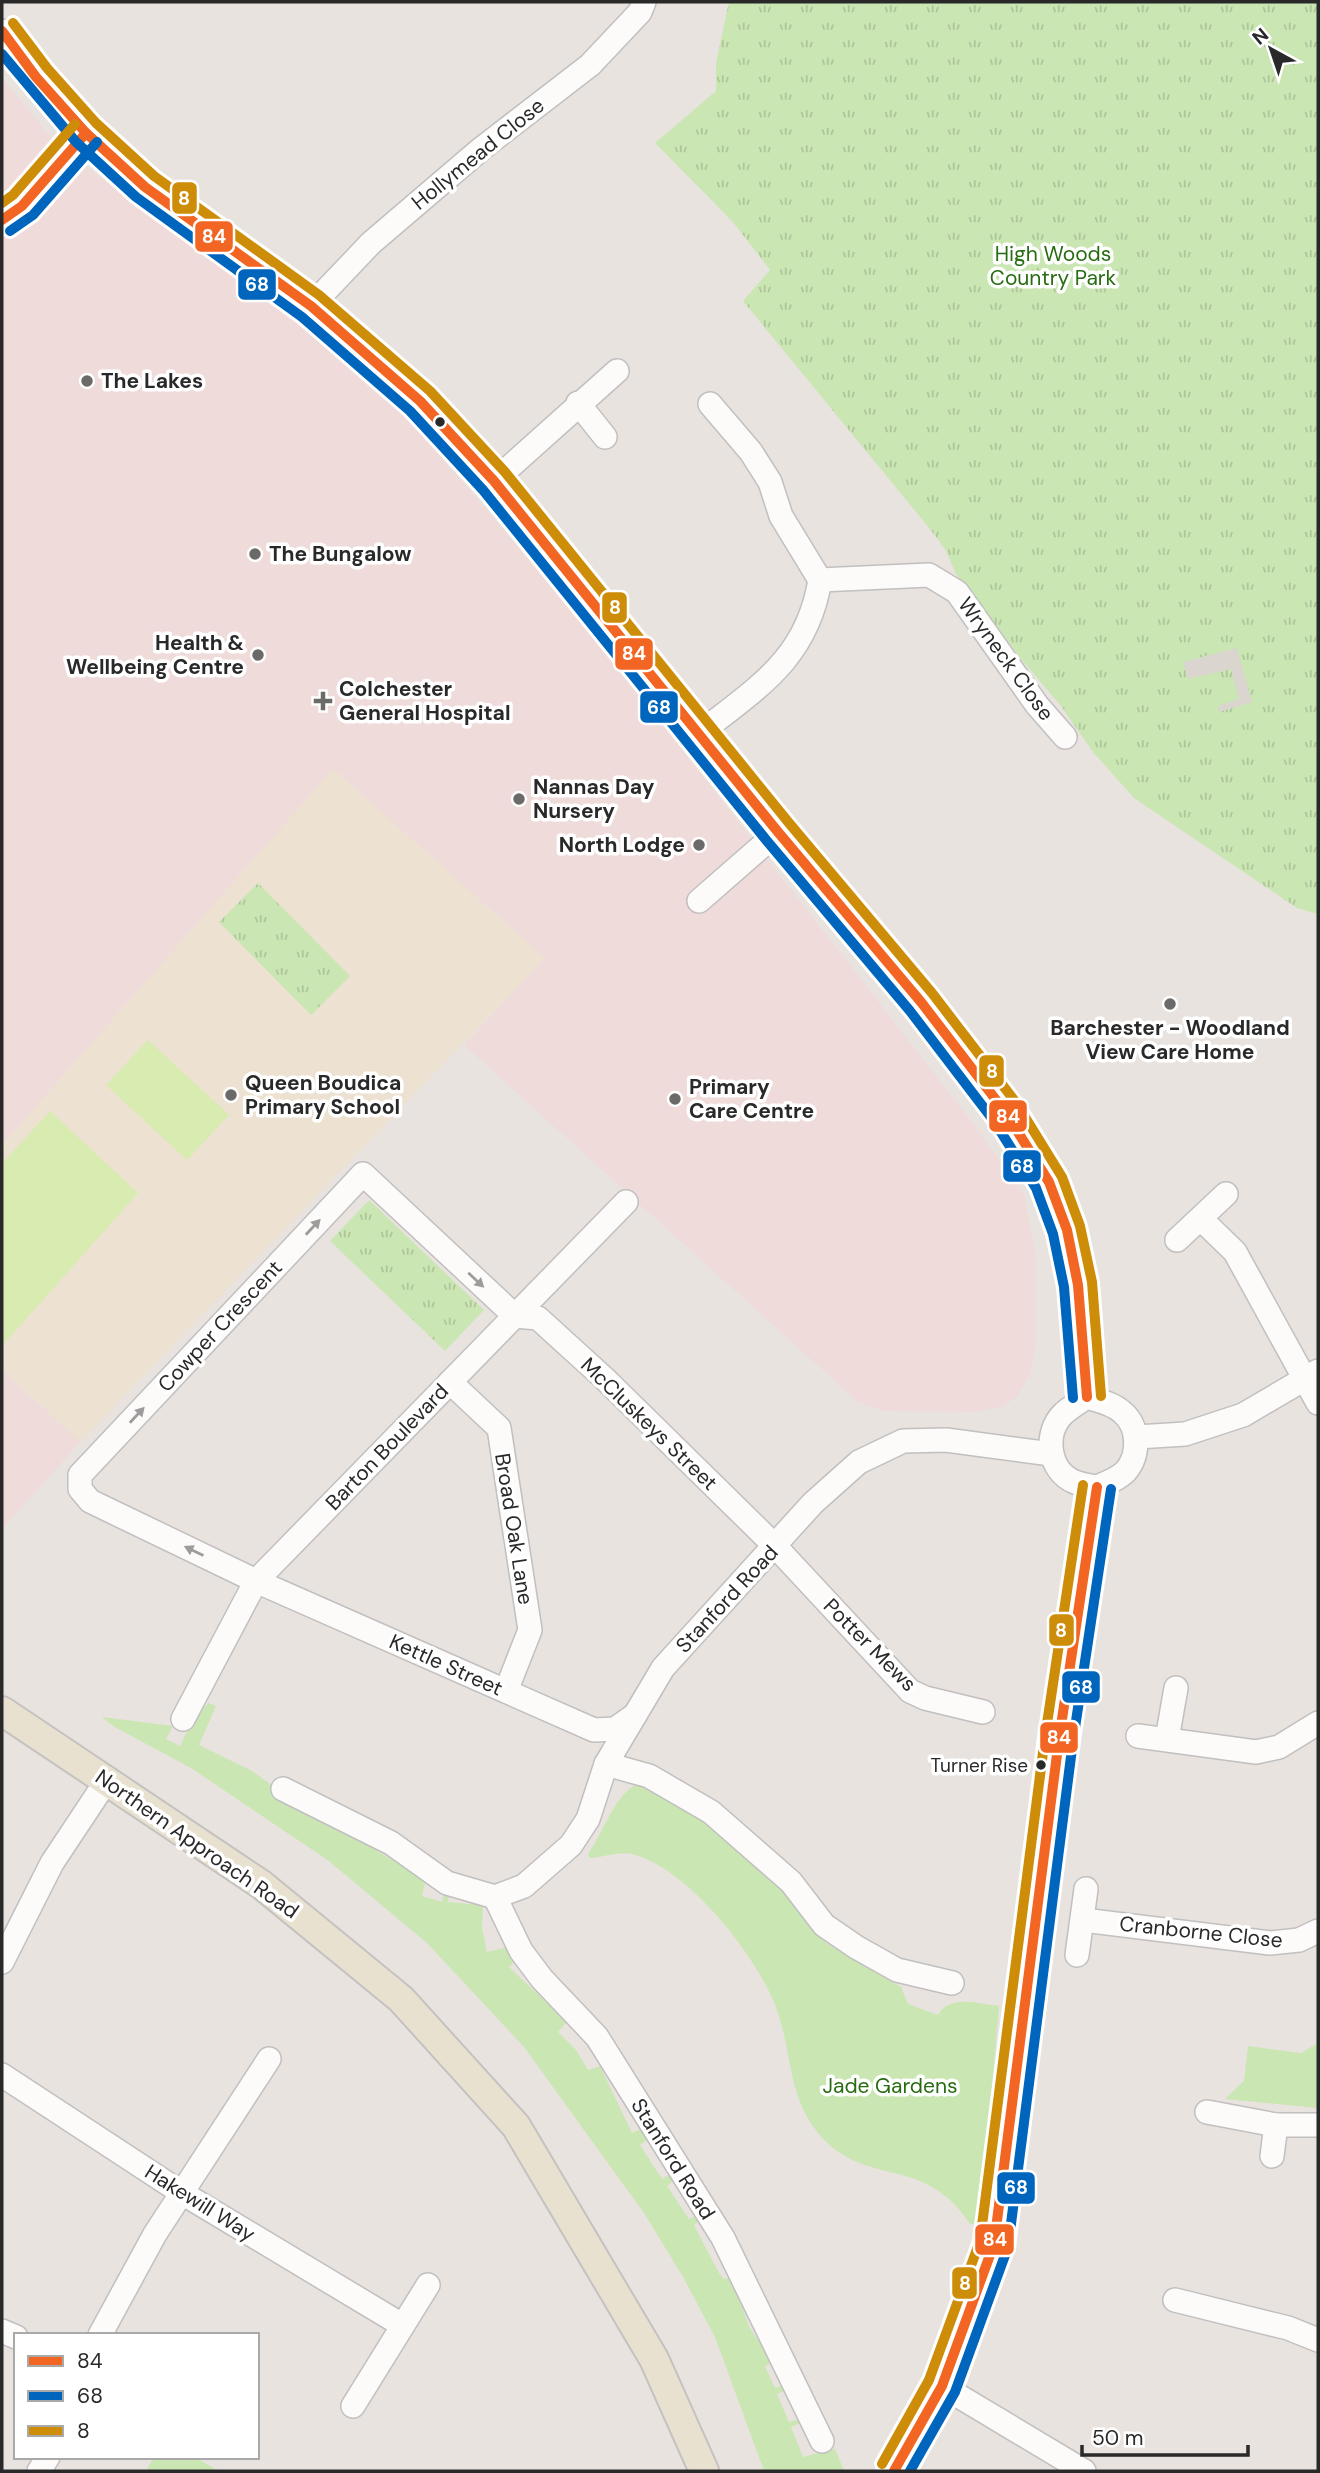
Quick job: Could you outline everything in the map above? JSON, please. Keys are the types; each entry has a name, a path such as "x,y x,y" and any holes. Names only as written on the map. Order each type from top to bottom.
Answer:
{"main road":[{"name":"Northern Approach Road","path":"2,1711 262,1885 401,1999 516,2126 654,2358 704,2471"},
{"name":"Northern Approach Road","path":"654,2358 685,2471"}],"street":[{"name":"Hollymead Close","path":"311,306 371,243 481,149 590,65 640,12 644,2"},
{"path":"2,31 37,77 86,132 173,209 311,306 403,385 494,481 778,832 921,1002 1006,1113 1044,1172 1067,1230 1078,1284 1087,1397"},
{"path":"2,219 22,206 86,132"},
{"path":"494,481 578,403 617,371"},
{"path":"578,403 605,437"},
{"path":"700,733 775,673 795,648 815,611 820,580 781,516 764,472 751,452 710,404"},
{"name":"Wryneck Close","path":"820,580 929,575 957,592 1037,705 1065,737"},
{"path":"699,901 778,832"},
{"name":"Cowper Crescent","path":"256,1581 90,1501 80,1489 80,1475 363,1174 515,1317"},
{"path":"1177,1240 1226,1194"},
{"name":"Barton Boulevard","path":"183,1719 256,1581 626,1202"},
{"path":"1201,1219 1236,1252 1312,1374 1318,1403"},
{"name":"McCluskeys Street","path":"515,1317 538,1318 776,1547"},
{"path":"1137,1437 1185,1434 1243,1416 1312,1374"},
{"name":"Broad Oak Lane","path":"450,1382 499,1428 530,1630 506,1691"},
{"path":"1087,1397 1123,1412 1137,1437 1133,1459 1125,1472 1097,1488 1075,1482 1062,1473 1051,1454 1050,1440 1054,1426 1063,1414 1087,1397"},
{"name":"Stanford Road","path":"822,2441 723,2238 597,2037 542,1979 521,1951 495,1897 524,1886 571,1845 588,1819 606,1764 663,1668 776,1547 813,1503 859,1462 903,1441 946,1440 1051,1454"},
{"path":"894,2471 942,2386 995,2244 1059,1739 1097,1488"},
{"name":"Potter Mews","path":"776,1547 910,1690 925,1698 983,1712"},
{"name":"Kettle Street","path":"256,1581 594,1730 615,1730 635,1715"},
{"path":"1167,1739 1176,1688"},
{"path":"1138,1736 1256,1752 1279,1747 1318,1723"},
{"path":"606,1764 649,1776 711,1812 791,1882 824,1925 856,1947 897,1970 952,1983"},
{"path":"2,1962 52,1863 107,1780"},
{"path":"283,1789 391,1843 447,1883 495,1897"},
{"path":"1077,1955 1086,1889"},
{"name":"Cranborne Close","path":"1083,1920 1270,1943 1299,1940 1318,1931"},
{"path":"101,2333 155,2234 269,2059"},
{"name":"Hakewill Way","path":"2,2075 183,2193 402,2325"},
{"path":"1207,2112 1276,2125 1318,2126"},
{"path":"1272,2157 1276,2125"},
{"path":"353,2406 429,2285"},
{"path":"1175,2300 1226,2319 1288,2328 1318,2340"},
{"path":"942,2386 1084,2471"}],"shaded area":[{"name":"Colchester General Hospital","path":"2,78 56,143 164,227 329,342 391,398 591,633 972,1122 1024,1195 1036,1257 1036,1341 1031,1372 1016,1398 1000,1407 976,1412 884,1411 858,1402 464,1045 545,958 333,769 2,1145"},
{"path":"1237,648 1252,702 1219,712 1218,706 1239,699 1231,669 1188,679 1183,662"},
{"name":"Queen Boudica Primary School","path":"333,768 545,958 80,1442 2,1369 2,1145"},
{"path":"2,1370 80,1442 2,1529"}],"green space":[{"name":"High Woods Country Park","path":"729,2 1318,2 1318,914 1297,908 1134,798 1093,752 1061,706 956,574 945,549 930,529 743,301 770,270 733,222 655,143 716,91 716,63"},
{"path":"258,883 350,976 311,1015 219,922"},
{"path":"148,1040 229,1115 187,1160 106,1085"},
{"path":"50,1111 138,1193 2,1346 2,1164"},
{"path":"369,1200 484,1310 445,1351 330,1241"},
{"path":"209,1703 216,1706 199,1745 252,1771 303,1807 426,1880 422,1896 442,1902 445,1888 450,1888 448,1902 483,1905 482,1928 487,1952 508,1947 517,1960 509,1967 567,2022 558,2032 576,2050 588,2070 600,2066 632,2133 641,2129 648,2139 640,2145 662,2179 672,2173 676,2179 667,2186 689,2219 699,2214 702,2219 694,2225 719,2273 724,2279 732,2278 751,2329 760,2342 780,2360 765,2366 775,2388 790,2382 792,2387 777,2394 789,2422 804,2417 806,2421 791,2427 803,2457 835,2449 844,2471 764,2471 715,2337 644,2213 524,2047 427,1943 329,1861 191,1768 113,1726 102,1717 173,1726 166,1739 180,1746 197,1712"},
{"name":"Jade Gardens","path":"635,1785 644,1786 709,1822 770,1877 826,1943 901,1987 908,2004 938,2015 950,2004 957,2002 999,2006 989,2122 975,2224 970,2224 952,2202 930,2186 850,2158 834,2149 819,2134 801,2105 782,2026 768,1989 738,1941 697,1895 653,1862 632,1854 590,1858 588,1854 615,1807"},
{"path":"1318,2043 1318,2108 1225,2099 1244,2081 1248,2046 1301,2053"},
{"path":"153,2459 198,2459 219,2471 146,2471"}],"transit line":[{"name":"8","path":"13,23 47,68 96,123 154,176 319,295 430,391 505,472 789,823 932,993 1017,1104 1062,1177 1080,1226 1092,1282 1101,1396"},
{"name":"84","path":"2,31 36,77 86,133 145,187 311,306 420,401 494,481 778,832 921,1002 1006,1113 1049,1182 1067,1230 1078,1285 1087,1397"},
{"name":"68","path":"2,54 76,142 136,197 302,317 410,411 483,490 767,841 910,1011 994,1121 1036,1188 1053,1234 1064,1287 1073,1398"},
{"name":"8","path":"2,203 13,195 75,124"},
{"name":"84","path":"2,220 22,206 86,133"},
{"name":"68","path":"10,231 33,215 97,142"},
{"name":"8","path":"882,2464 929,2380 980,2241 1045,1737 1083,1485"},
{"name":"84","path":"894,2471 942,2386 994,2244 1059,1739 1097,1487"},
{"name":"68","path":"910,2471 955,2392 1008,2247 1073,1741 1111,1489"}],"place":[{"name":"The Lakes","path":"87,381"},
{"name":"The Bungalow","path":"255,554"},
{"name":"Health & Wellbeing Centre","path":"258,655"},
{"name":"Colchester General Hospital","path":"323,701"},
{"name":"Nannas Day Nursery","path":"519,799"},
{"name":"North Lodge","path":"699,845"},
{"name":"Barchester - Woodland View Care Home","path":"1170,1004"},
{"name":"Queen Boudica Primary School","path":"231,1095"},
{"name":"Primary Care Centre","path":"675,1099"},
{"name":"Turner Rise","path":"1041,1765"}]}
